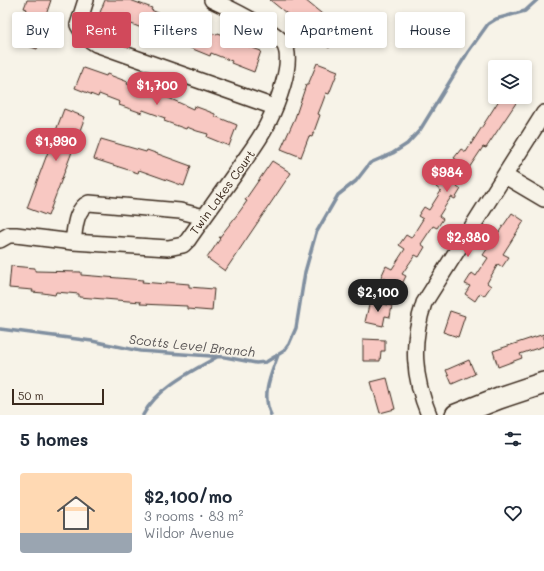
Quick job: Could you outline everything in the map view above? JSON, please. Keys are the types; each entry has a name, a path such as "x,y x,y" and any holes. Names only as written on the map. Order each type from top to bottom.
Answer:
{"main road":[{"path":"456,415 544,383"}],"street":[{"path":"86,0 78,25 85,36 96,44 274,107"},
{"name":"Twin Lakes Court","path":"0,240 9,235 16,235 73,242 168,248 183,245 188,240 255,145 267,125 287,71 287,54 285,45 280,39 242,14 212,0"},
{"path":"429,415 418,386 415,367 416,336 424,303 433,286 544,113"},
{"path":"505,176 544,199"},
{"path":"73,242 79,212 82,206 89,203 180,211 204,217"}],"building":[{"path":"27,0 51,0 47,12 26,12 27,9 24,8"},
{"path":"105,0 130,0 152,8 151,10 156,12 139,12 139,27 131,24 131,12 100,12"},
{"path":"270,0 305,0 320,12 285,12"},
{"path":"212,33 217,35 218,33 220,34 220,48 253,48 261,51 254,72 211,53 210,56 190,48 212,48"},
{"path":"317,63 338,71 329,94 326,93 318,114 320,115 312,137 309,136 301,157 281,149 295,118 306,85 308,85"},
{"path":"83,68 106,76 107,74 128,82 127,84 150,92 151,90 193,109 194,106 215,114 215,116 237,125 229,146 207,137 208,134 187,127 186,129 164,121 165,118 143,110 142,113 119,105 120,102 99,94 98,97 75,88"},
{"path":"497,104 515,104 486,148 483,147 457,186 461,189 455,199 451,197 439,216 443,219 437,228 433,226 421,244 425,247 419,257 415,255 402,274 406,276 401,286 397,284 393,293 382,287 386,279 381,277 386,266 392,269 405,249 399,245 406,235 411,238 423,219 418,216 424,207 429,210 441,191 436,187 442,177 448,180 460,162 454,158 461,149 466,152"},
{"path":"64,109 85,117 48,216 27,208"},
{"path":"101,139 146,152 147,150 191,166 184,186 139,170 138,173 94,159"},
{"path":"272,161 291,173 225,271 207,258 220,239 219,238 247,201 245,200"},
{"path":"512,213 524,221 503,254 509,257 502,267 498,264 487,283 491,286 484,296 480,293 475,301 465,294 470,286 465,284 472,273 476,276 488,258 483,255"},
{"path":"11,266 35,268 35,271 81,272 81,275 143,280 142,282 166,284 166,282 189,284 189,287 214,289 212,311 187,309 187,306 140,304 141,302 79,297 79,294 56,292 55,295 32,292 33,290 9,288"},
{"path":"370,301 392,306 390,317 385,316 383,326 365,322"},
{"path":"450,311 465,316 458,337 443,332"},
{"path":"544,334 544,346 520,354 522,358 498,367 493,351"},
{"path":"363,339 385,340 385,351 381,351 380,361 363,361"},
{"path":"469,360 475,374 452,384 446,370"},
{"path":"387,378 395,409 380,413 371,382"}],"waterway":[{"name":"Scotts Level Branch","path":"0,329 92,341 140,351 225,357 256,363 266,362 284,351 296,328 305,272 316,233 338,195 356,181 370,163 393,153 407,144 420,130 468,52 488,24 496,19 525,11 537,0"},
{"path":"271,415 268,407 267,392 270,377 278,355"},
{"path":"143,415 149,405 166,388 186,374 217,357"}]}
